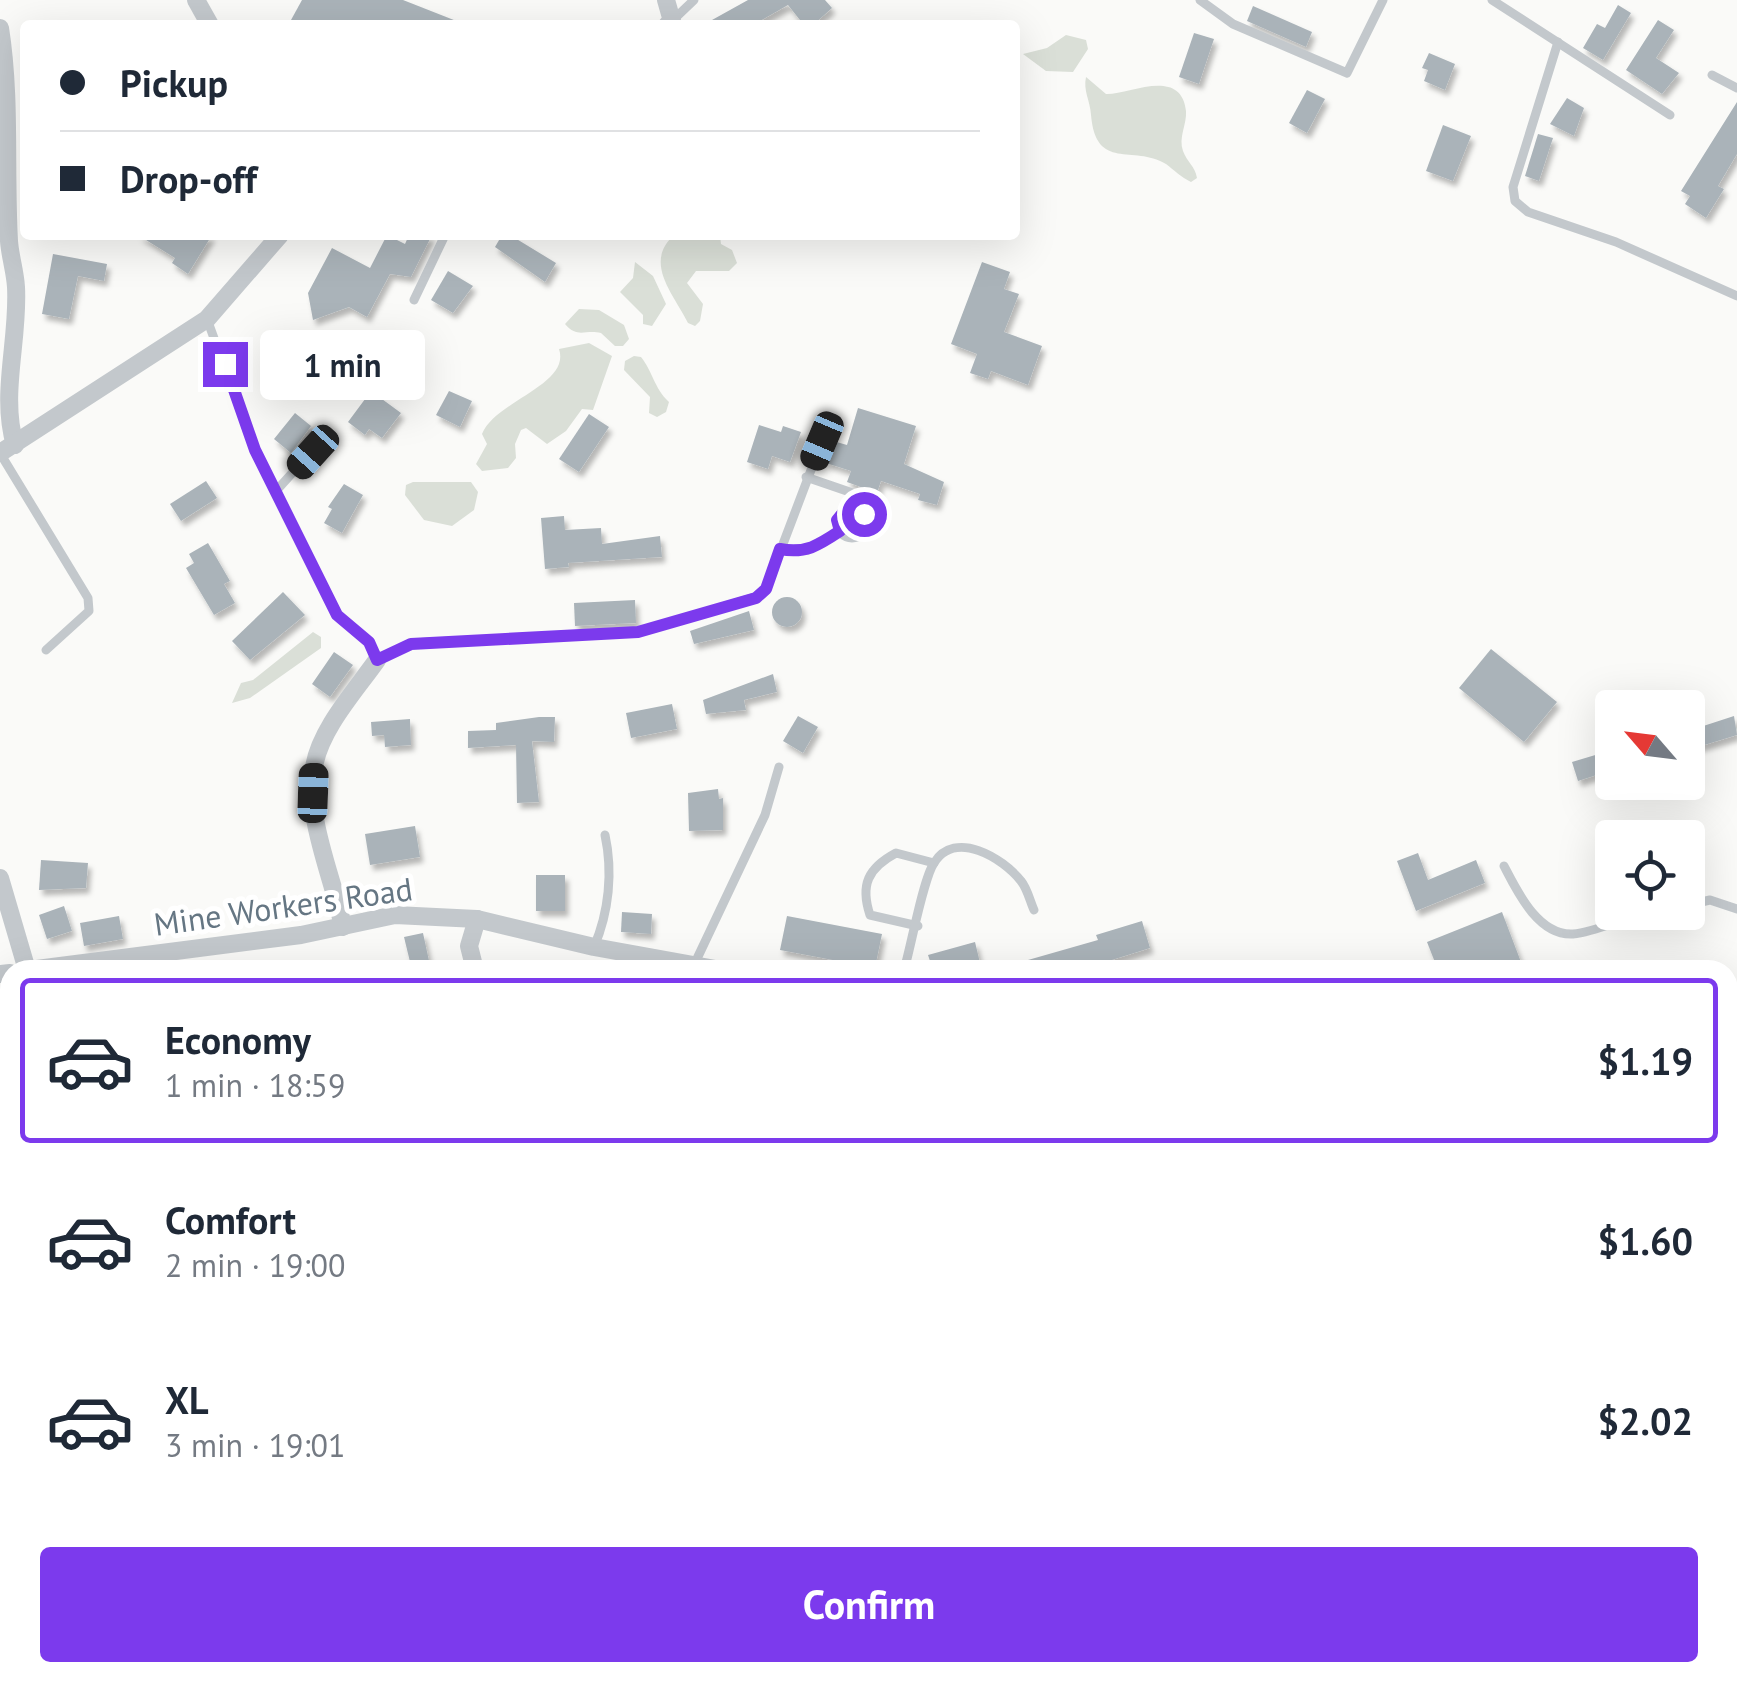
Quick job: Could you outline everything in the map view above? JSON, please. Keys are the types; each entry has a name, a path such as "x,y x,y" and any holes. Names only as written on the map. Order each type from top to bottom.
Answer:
{"street":[{"path":"0,28 5,63 5,244 16,287 5,450"},
{"path":"5,450 207,319 276,240"},
{"path":"343,927 324,855 313,793 314,764 341,712 377,660"},
{"path":"0,878 25,960"},
{"name":"Mine Workers Road","path":"101,960 343,927 396,916 477,919 664,960"},
{"path":"472,960 469,946 477,919"}],"lane":[{"path":"672,20 694,0"},
{"path":"1200,0 1233,24 1347,73 1383,0"},
{"path":"1492,0 1670,115"},
{"path":"1558,42 1512,187 1514,201 1528,212 1649,256 1737,296"},
{"path":"1712,75 1737,88"},
{"path":"414,300 443,240"},
{"path":"207,319 255,450 337,615 369,642 377,660 411,644 638,632 756,598 766,589 822,441"},
{"path":"276,490 322,440"},
{"path":"5,450 88,598 90,612 46,650"},
{"path":"806,477 876,500"},
{"path":"860,510 864,496"},
{"path":"860,510 867,520 864,532 854,538 840,531 837,520 842,511 860,510"},
{"path":"780,549 808,550 840,531"},
{"path":"710,960 765,815 779,766"},
{"path":"594,947 608,894 610,860 605,835"},
{"path":"907,960 934,862 952,849 966,846 985,853 1022,881 1034,910"},
{"path":"918,926 870,915 864,896 866,878 878,863 896,853 934,862"},
{"path":"1504,866 1525,904 1550,928 1573,934 1595,928"},
{"path":"1705,901 1737,909"}],"shaded area":[{"path":"1066,35 1086,40 1088,49 1073,72 1046,71 1023,54 1047,48"},
{"path":"1086,77 1106,94 1164,86 1182,97 1186,111 1182,146 1197,178 1191,182 1154,158 1118,153 1100,144 1094,133"},
{"path":"670,240 721,240 732,250 737,263 729,271 696,271 687,283 703,304 695,326 688,323 664,279 661,256"},
{"path":"635,262 653,276 666,304 652,326 643,324 643,315 620,292 633,278"},
{"path":"579,309 599,310 624,325 629,339 623,346 615,346 601,333 574,331 565,324"},
{"path":"589,343 612,356 593,410 582,409 566,431 547,444 526,428 521,430 515,444 516,458 508,468 482,471 476,464 487,444 482,434 490,422 554,373 560,362 559,349"},
{"path":"641,357 669,402 666,412 657,417 649,413 650,397 624,370 625,361"},
{"path":"471,482 478,492 474,510 452,526 424,520 405,495 406,485"},
{"path":"313,632 321,637 321,648 250,698 232,703 241,683 253,680"}],"building":[{"path":"302,0 403,0 454,20 291,20"},
{"path":"748,0 825,0 832,8 819,20 800,20 788,5 762,20 712,20"},
{"path":"1618,5 1631,13 1603,60 1583,48 1597,24 1605,28"},
{"path":"1253,6 1312,32 1306,47 1247,21"},
{"path":"1658,20 1674,30 1656,58 1679,73 1662,94 1626,70"},
{"path":"1194,33 1214,39 1199,84 1179,77"},
{"path":"1429,53 1455,64 1445,90 1424,81 1428,70 1422,68"},
{"path":"1307,90 1325,99 1307,133 1289,123"},
{"path":"1567,98 1584,108 1574,136 1550,124"},
{"path":"1737,102 1737,154 1718,186 1724,189 1706,218 1685,204 1690,196 1681,191"},
{"path":"1443,125 1471,136 1453,181 1426,171"},
{"path":"1538,134 1553,138 1539,181 1525,176"},
{"path":"146,240 209,240 188,274 172,263 175,258"},
{"path":"384,240 405,244 407,240 430,240 411,277 390,274 367,317 349,307 313,320 308,293 332,248 370,268"},
{"path":"499,240 518,240 556,263 545,282 495,247"},
{"path":"53,254 107,264 104,281 78,276 69,319 42,314"},
{"path":"982,262 1010,272 1004,289 1019,294 1004,332 1042,346 1028,385 991,371 988,379 970,373 977,354 951,344"},
{"path":"448,271 473,286 453,313 431,300"},
{"path":"371,391 401,413 382,438 369,429 365,435 348,422"},
{"path":"449,391 472,401 460,427 436,415"},
{"path":"858,408 916,426 904,464 944,482 937,505 918,500 920,494 881,481 877,493 847,482 851,471 826,463 833,441 847,445"},
{"path":"295,413 311,426 291,453 274,439"},
{"path":"589,414 609,427 579,472 559,459"},
{"path":"759,425 781,432 783,426 801,432 790,462 772,456 768,469 747,462"},
{"path":"206,481 217,498 181,521 170,504"},
{"path":"344,484 363,495 342,533 324,523 332,509 328,507"},
{"path":"564,516 565,530 601,528 602,544 660,536 662,557 568,563 569,567 545,569 541,518"},
{"path":"208,543 230,581 224,584 235,603 214,615 186,568 194,563 189,554"},
{"path":"283,592 305,615 250,660 232,641"},
{"path":"787,597 798,601 802,612 798,623 787,627 776,623 772,612 776,601"},
{"path":"635,600 636,623 575,626 574,603"},
{"path":"749,611 754,630 694,644 690,631"},
{"path":"1491,649 1557,702 1524,742 1459,688"},
{"path":"334,652 353,665 330,697 312,684"},
{"path":"773,674 777,692 744,700 746,710 706,714 703,700"},
{"path":"672,704 677,729 631,738 626,713"},
{"path":"798,716 818,727 803,753 783,741"},
{"path":"1734,716 1737,735 1705,745 1705,725"},
{"path":"555,717 554,742 532,741 539,802 517,803 516,745 468,748 468,731 496,730 496,723"},
{"path":"410,719 411,745 385,747 384,735 372,736 371,722"},
{"path":"1595,755 1595,776 1578,781 1572,762"},
{"path":"718,789 719,799 723,798 723,830 689,831 688,793"},
{"path":"415,826 420,857 370,865 365,834"},
{"path":"1418,853 1428,880 1476,860 1485,883 1416,911 1397,861"},
{"path":"41,860 88,863 86,888 39,890"},
{"path":"536,875 565,875 565,911 536,911"},
{"path":"64,906 72,931 47,939 39,915"},
{"path":"622,912 652,914 651,934 621,932"},
{"path":"1502,912 1520,960 1434,960 1427,942"},
{"path":"119,916 123,939 84,946 80,923"},
{"path":"787,916 882,934 877,960 833,960 780,950"},
{"path":"1142,921 1150,948 1112,960 1028,960 1098,940 1096,935"},
{"path":"423,933 429,960 410,960 404,937"},
{"path":"975,942 979,960 930,960 928,955"}],"route":[{"path":"225,364 255,450 337,615 347,628 369,642 377,660 411,644 527,641 638,632 756,598 766,589 780,549 798,552 821,544 840,531 837,520 847,508 864,514"}]}
